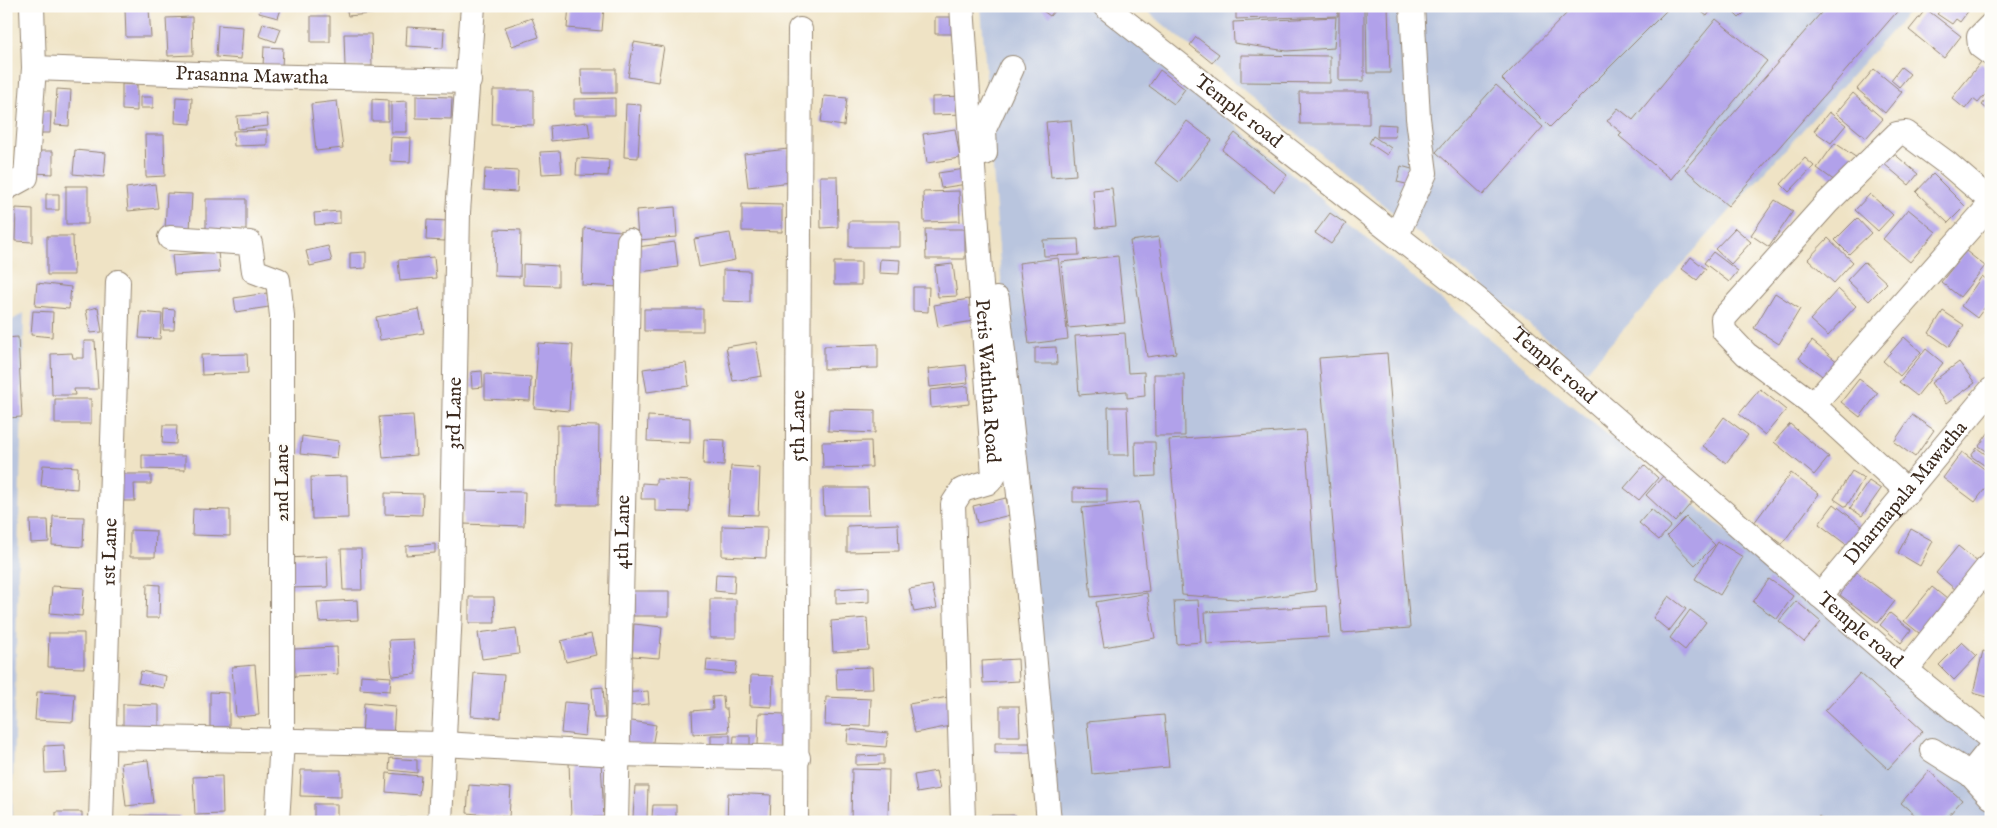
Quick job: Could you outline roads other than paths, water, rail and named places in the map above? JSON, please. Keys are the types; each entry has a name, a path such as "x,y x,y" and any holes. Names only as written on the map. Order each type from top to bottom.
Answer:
{"street":[{"path":"6,188 26,177 34,68 32,6"},
{"name":"3rd Lane","path":"440,822 451,589 458,212 473,6"},
{"name":"Peris Waththa Road","path":"962,6 994,476 989,482 962,490 953,504 963,822"},
{"path":"1397,235 1425,173 1418,118 1412,6"},
{"name":"Temple road","path":"1117,11 1478,300 1906,670 1991,738"},
{"path":"1991,25 1979,37 1980,46 1991,54"},
{"name":"5th Lane","path":"796,822 798,758 800,30"},
{"name":"Prasanna Mawatha","path":"34,68 254,76 469,80"},
{"path":"1012,68 984,129 992,251 1024,539 1049,822"},
{"path":"1813,405 1991,202 1948,164 1906,133 1897,134 1827,203 1723,319 1724,330 1746,354 1813,405 1908,492"},
{"name":"2nd Lane","path":"170,238 250,243 254,271 278,280 282,316 282,741 277,822"},
{"name":"4th Lane","path":"616,822 629,241"},
{"name":"1st Lane","path":"100,822 118,282"},
{"name":"Dharmapala Mawatha","path":"1820,596 1991,390"},
{"path":"1906,670 1991,564"},
{"path":"104,737 443,744 618,754 798,758"},
{"path":"1970,774 1991,748"},
{"path":"1932,750 1970,774 1991,797"}]}
